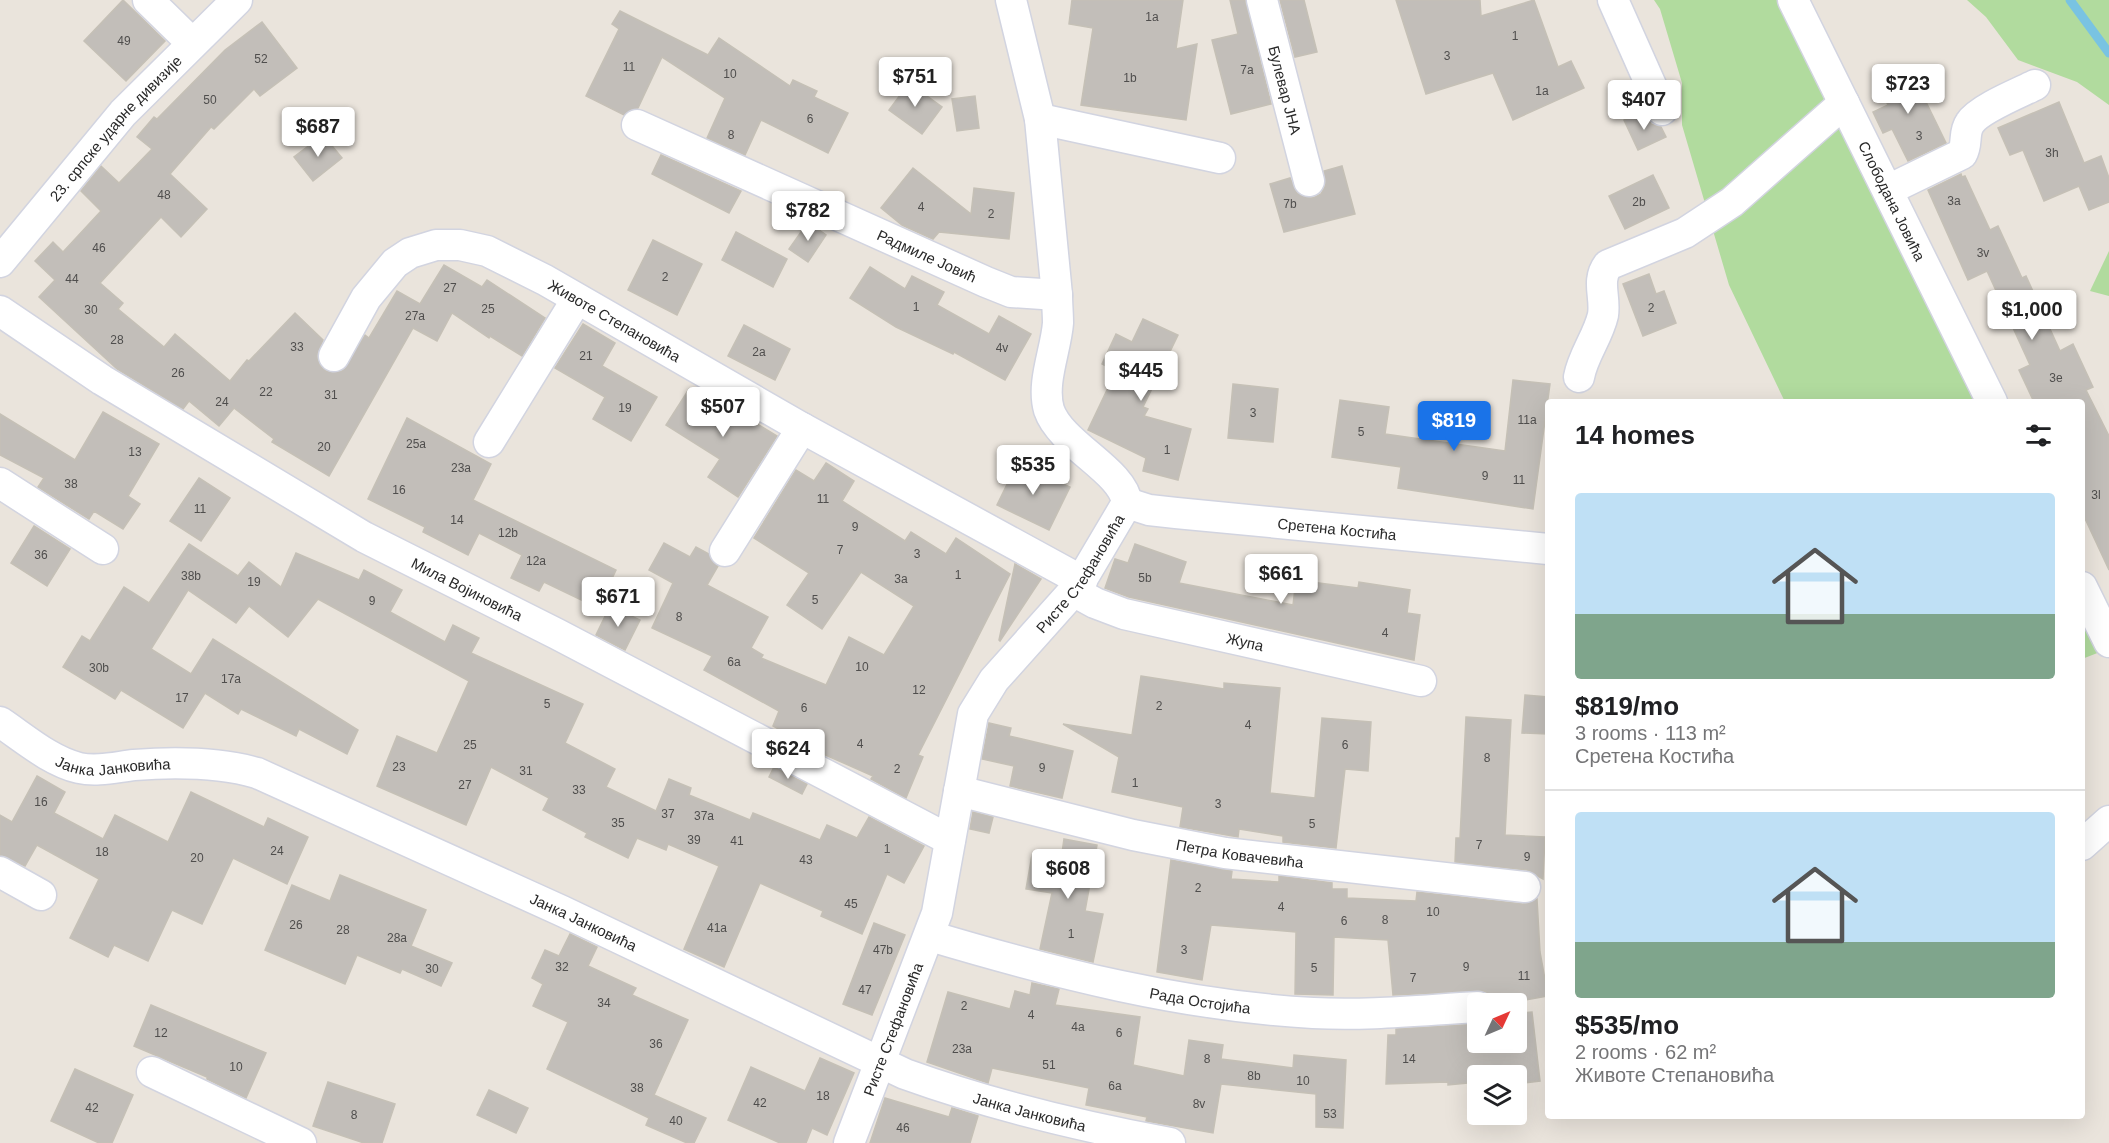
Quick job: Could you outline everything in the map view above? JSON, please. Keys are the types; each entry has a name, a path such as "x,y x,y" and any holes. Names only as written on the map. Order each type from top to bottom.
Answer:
{"street":[{"path":"148,0 192,43"},
{"name":"23. српске ударне дивизије","path":"0,262 123,113 237,0"},
{"name":"Ристе Стефановића","path":"849,1143 878,1063 930,936 942,893 969,729 979,702 994,680 1078,586 1127,503 1124,490 1067,436 1055,423 1048,408 1048,389 1058,324 1057,295 1040,118 1011,0"},
{"name":"Булевар ЈНА","path":"1262,0 1309,181"},
{"path":"1613,0 1662,110"},
{"name":"Слободана Јовића","path":"1793,0 1991,399"},
{"path":"1888,190 1962,154 1966,148 1965,132 1976,117 2035,85"},
{"path":"1579,378 1582,364 1603,314 1601,280 1602,273 1608,265 1685,233 1732,202 1844,104"},
{"path":"1040,118 1220,158"},
{"name":"Радмиле Јовић","path":"637,125 986,282 1011,292 1057,295"},
{"name":"Животе Степановића","path":"334,356 366,298 385,272 410,253 436,245 460,245 487,251 577,299 1078,586"},
{"path":"489,442 577,299"},
{"name":"Мила Војиновића","path":"0,311 102,380 364,537 557,634 950,840"},
{"path":"725,551 802,428"},
{"path":"0,483 103,549"},
{"name":"Сретена Костића","path":"1127,503 1167,512 1545,549"},
{"name":"Жупа","path":"1078,586 1095,603 1134,617 1421,681"},
{"path":"2085,593 2109,642"},
{"name":"Јанка Јанковића","path":"0,722 43,751 76,767 90,770 136,765 224,766 257,773 562,911 878,1063 993,1104 1042,1117 1170,1143"},
{"name":"Петра Ковачевића","path":"959,791 1133,835 1225,853 1525,887"},
{"path":"2085,842 2109,821"},
{"path":"0,872 41,895"},
{"name":"Рада Остојића","path":"930,936 1021,963 1194,1000 1246,1008 1316,1014 1467,1007"},
{"path":"152,1072 301,1143"}],"green space":[{"path":"1654,0 1778,0 1976,399 1784,399 1729,285 1682,125 1682,83 1660,9"},
{"path":"1967,0 2109,0 2109,105 2077,82 2018,60 1986,17"},
{"path":"2109,251 2109,296 2090,291"},
{"path":"2085,622 2100,652 2085,658"}],"building":[{"path":"123,0 165,41 126,81 84,41"},
{"path":"1072,0 1183,0 1176,49 1197,44 1186,120 1081,105 1093,28 1069,24"},
{"path":"1230,0 1245,0 1271,104 1231,114 1212,40 1238,34"},
{"path":"1280,0 1304,0 1317,52 1295,57"},
{"path":"1396,0 1480,0 1481,16 1534,0 1558,67 1571,61 1584,88 1513,120 1493,73 1426,94"},
{"path":"620,11 708,55 719,38 790,86 793,80 817,91 814,97 848,113 828,153 761,120 745,155 707,138 725,98 662,57 638,108 624,115 586,96 619,29 612,24"},
{"path":"262,22 297,68 260,96 254,89 214,129 211,127 170,174 207,209 181,237 161,217 100,283 123,303 118,309 164,347 175,334 230,381 247,360 249,361 295,313 323,340 317,356 320,365 326,371 342,371 365,335 369,338 397,291 420,304 444,265 482,287 487,280 545,318 522,356 490,336 489,338 452,313 437,341 413,328 329,476 272,442 274,439 234,408 219,426 189,401 183,409 117,369 39,297 55,280 35,261 53,242 63,252 101,211 81,191 101,166 119,183 152,149 137,137 154,117 157,119 225,50"},
{"path":"1909,67 1946,143 1908,161 1892,129 1883,133 1873,112 1888,105 1877,82"},
{"path":"909,83 942,107 922,134 889,110"},
{"path":"975,96 979,128 957,131 952,99"},
{"path":"2059,102 2084,163 2101,156 2109,178 2109,202 2089,210 2079,186 2044,201 2023,150 2010,155 1998,128"},
{"path":"1644,111 1651,124 1661,127 1666,137 1638,150 1624,120"},
{"path":"323,135 342,158 313,181 294,157"},
{"path":"661,155 741,191 729,213 652,174"},
{"path":"1342,166 1355,214 1284,232 1270,184 1290,178 1297,193 1313,198 1321,194 1325,186 1324,171"},
{"path":"913,168 971,214 974,188 1014,193 1009,239 939,232 933,239 902,225 881,208"},
{"path":"1961,174 1962,177 1965,176 1990,230 1998,226 2022,278 2026,276 2060,351 2073,344 2093,387 2086,390 2109,436 2109,570 2085,518 2085,399 2033,399 2019,370 2030,365 1987,271 1968,280 1928,190"},
{"path":"1653,175 1669,208 1625,229 1609,196"},
{"path":"808,222 826,235 808,262 789,249"},
{"path":"736,232 787,259 773,287 722,260"},
{"path":"653,240 702,264 677,315 628,290"},
{"path":"870,267 905,289 912,276 944,292 937,305 989,334 999,316 1031,334 1005,380 954,352 953,354 896,327 850,298"},
{"path":"1649,274 1656,294 1664,291 1676,323 1643,336 1623,284"},
{"path":"1143,319 1178,335 1143,407 1148,409 1144,416 1191,429 1178,480 1143,471 1146,458 1088,430 1116,371 1102,364 1116,334 1132,342"},
{"path":"583,324 615,343 602,366 657,397 631,441 593,419 605,397 555,368"},
{"path":"744,325 790,349 775,380 728,356"},
{"path":"1513,380 1550,384 1548,399 1545,399 1545,421 1533,509 1398,488 1401,467 1332,457 1340,400 1389,407 1385,434 1505,451"},
{"path":"1233,384 1278,389 1273,442 1228,438"},
{"path":"689,389 700,396 703,391 777,436 738,497 708,477 720,459 666,425"},
{"path":"103,412 159,444 128,496 140,504 123,529 94,511 89,519 38,487 44,478 0,455 0,414 75,460"},
{"path":"407,418 491,464 473,500 616,570 598,608 544,582 539,591 511,578 522,555 479,533 468,555 423,532 425,527 368,499"},
{"path":"1018,462 1070,487 1049,530 997,505"},
{"path":"826,463 854,481 842,501 905,541 911,532 946,554 956,538 1010,574 918,755 923,757 906,798 871,779 873,776 821,753 773,726 779,711 704,670 712,656 652,628 673,583 649,570 664,543 690,557 696,547 709,554 718,566 707,585 768,617 751,648 763,655 761,658 826,685 849,637 884,655 914,606 861,572 822,629 787,605 809,573 754,538 796,470 814,481"},
{"path":"199,478 230,498 201,541 170,521"},
{"path":"34,526 70,549 47,586 11,563"},
{"path":"189,544 238,576 249,562 281,587 296,553 359,580 364,570 402,590 390,612 445,642 453,625 479,638 471,653 583,704 565,743 615,769 606,787 656,811 669,779 691,788 689,795 750,820 753,813 820,840 827,825 857,838 869,817 924,846 904,883 887,874 862,934 821,916 823,911 760,883 724,967 684,949 719,866 668,844 666,850 637,838 628,858 585,837 587,833 543,810 549,798 491,767 466,825 377,786 397,736 437,753 469,681 318,599 288,637 249,606 236,623 188,590 151,649 191,674 213,639 358,730 347,754 299,729 296,736 241,709 238,714 205,693 183,728 121,690 115,699 63,667 82,636 90,641 124,587 149,603"},
{"path":"1135,544 1186,562 1179,583 1293,605 1296,580 1358,588 1359,582 1410,590 1407,613 1420,615 1414,660 1129,597 1105,588 1115,559 1128,563"},
{"path":"1015,564 1041,579 1000,641 999,640"},
{"path":"610,606 640,620 625,650 596,635"},
{"path":"1141,676 1224,689 1224,683 1280,688 1270,793 1315,798 1322,718 1371,722 1368,771 1345,769 1336,848 1283,842 1283,836 1239,829 1238,837 1180,827 1183,807 1112,792 1119,757 1063,724 1132,735"},
{"path":"1525,695 1545,697 1545,734 1522,733"},
{"path":"1466,717 1511,720 1505,835 1545,837 1543,879 1527,870 1455,862 1456,838 1460,838"},
{"path":"989,723 1011,728 1009,736 1073,751 1062,798 1010,786 1014,766 982,759"},
{"path":"774,767 807,784 802,794 769,777"},
{"path":"37,776 65,792 54,813 103,839 115,815 168,842 191,792 264,827 268,818 308,837 287,884 233,858 202,924 172,910 148,961 114,945 108,957 70,938 99,879 37,845 25,866 0,855 0,815 12,822"},
{"path":"973,812 993,817 989,833 970,829"},
{"path":"1064,839 1097,845 1085,911 1103,914 1093,962 1040,949 1052,893 1026,889 1032,855 1061,860"},
{"path":"1171,860 1232,871 1231,879 1279,882 1279,876 1332,883 1332,889 1347,889 1347,898 1416,901 1417,892 1523,904 1537,899 1545,997 1527,1000 1527,993 1486,993 1485,991 1393,995 1388,940 1334,937 1333,995 1295,994 1296,932 1211,925 1202,980 1157,972"},
{"path":"340,875 426,910 411,946 452,963 441,986 402,969 400,973 357,955 345,984 265,950 292,885 330,901"},
{"path":"874,923 905,935 872,1015 843,1004"},
{"path":"570,934 597,947 588,966 636,988 632,995 688,1020 654,1095 706,1118 694,1143 687,1143 646,1125 649,1118 547,1069 568,1022 533,1006 543,984 532,978 545,950 559,956"},
{"path":"1032,983 1059,989 1055,1005 1140,1017 1133,1065 1184,1076 1189,1040 1223,1045 1221,1059 1293,1068 1294,1055 1346,1060 1343,1128 1316,1127 1316,1094 1221,1084 1213,1133 1146,1121 1147,1117 1086,1105 1089,1088 992,1068 988,1083 927,1062 948,992 1010,1009 1015,991 1030,995"},
{"path":"151,1005 266,1053 246,1098 207,1077 134,1046"},
{"path":"1527,1012 1532,1012 1540,1081 1527,1083 1527,1065 1467,1065 1467,1083 1386,1084 1388,1035 1396,1035 1396,1029 1467,1025 1467,1053 1527,1053"},
{"path":"820,1058 854,1073 827,1135 812,1128 806,1143 780,1143 728,1120 751,1067 805,1091"},
{"path":"75,1069 133,1095 112,1143 99,1143 51,1121"},
{"path":"328,1082 395,1104 382,1143 364,1143 313,1126"},
{"path":"489,1090 528,1108 516,1133 477,1115"},
{"path":"885,1098 949,1117 952,1108 978,1116 970,1143 870,1143"}],"waterway":[{"path":"2070,0 2109,53"}]}
